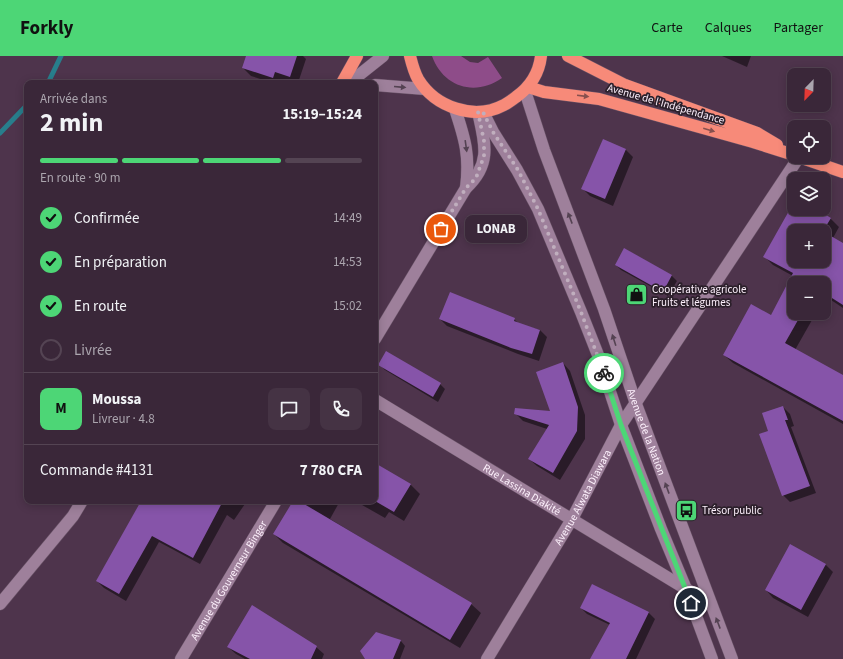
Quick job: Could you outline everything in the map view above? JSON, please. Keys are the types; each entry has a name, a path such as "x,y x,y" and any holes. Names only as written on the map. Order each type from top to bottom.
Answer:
{"highway":[{"path":"344,80 357,56"},
{"path":"410,56 417,79 433,97 455,109 481,112 503,106 526,89 536,72 541,56"},
{"name":"Avenue de l'Indépendance","path":"568,56 625,84 758,133 787,151"},
{"name":"Avenue de l'Indépendance","path":"526,89 599,98 787,153"},
{"path":"820,164 843,172"}],"street":[{"path":"353,80 383,56"},
{"path":"378,85 425,88"},
{"name":"Avenue de la Nation","path":"526,89 544,150 604,309 636,404 732,659"},
{"path":"455,109 466,146 468,175 466,188"},
{"path":"378,333 466,188 476,178 484,156 481,112"},
{"name":"Avenue de la Nation","path":"481,112 518,170 538,209 598,355 621,425 712,659"},
{"name":"Avenue Alwata Diawara","path":"487,659 572,519 621,425 794,164"},
{"name":"Rue Lassina Diakité","path":"378,402 711,604"},
{"path":"0,604 73,516 80,504"},
{"name":"Avenue du Gouverneur Binger","path":"181,659 274,504"}],"shaded area":[{"path":"432,56 461,56 470,62 478,63 488,57 502,78 492,84 481,87 471,88 461,86 452,82 444,75 437,67"}],"building":[{"path":"246,56 297,56 290,77 275,72 273,78 242,68"},
{"path":"603,139 626,149 605,199 581,189"},
{"path":"787,214 787,216 828,216 831,218 827,224 787,224 787,268 831,268 831,236 843,243 843,305 831,297 831,276 791,276 793,273 763,257"},
{"path":"624,248 672,275 663,292 615,265"},
{"path":"787,284 787,320 798,320 785,343 843,375 843,421 723,355 751,304 771,315"},
{"path":"450,292 515,318 514,321 540,330 532,354 511,348 439,319"},
{"path":"386,351 441,383 433,397 378,365"},
{"path":"563,362 578,407 577,431 553,473 528,459 549,425 514,414 515,408 550,411 536,372"},
{"path":"783,406 788,420 785,420 810,486 782,496 759,434 768,431 762,413"},
{"path":"378,465 411,484 394,512 378,503"},
{"path":"139,504 221,504 193,558 152,536 119,594 96,581"},
{"path":"291,504 304,504 472,603 450,640 273,534"},
{"path":"790,544 826,564 801,610 765,590"},
{"path":"592,584 649,612 626,659 590,659 610,623 580,608"},
{"path":"252,605 317,646 311,659 250,659 227,647"},
{"path":"376,632 401,640 393,659 365,659 360,651"}],"waterway":[{"path":"49,80 61,56"},
{"path":"0,133 24,108"}],"way so far":[{"path":"441,229 466,188 476,178 484,156 484,141 478,112 483,112 493,132 518,170 538,209 581,312 604,373"}],"place":[{"name":"LONAB","path":"441,229"},
{"name":"Coopérative agricole Fruits et légumes","path":"636,295"},
{"name":"Trésor public","path":"686,510"}],"route":[{"path":"604,373 621,425 691,603"}]}
